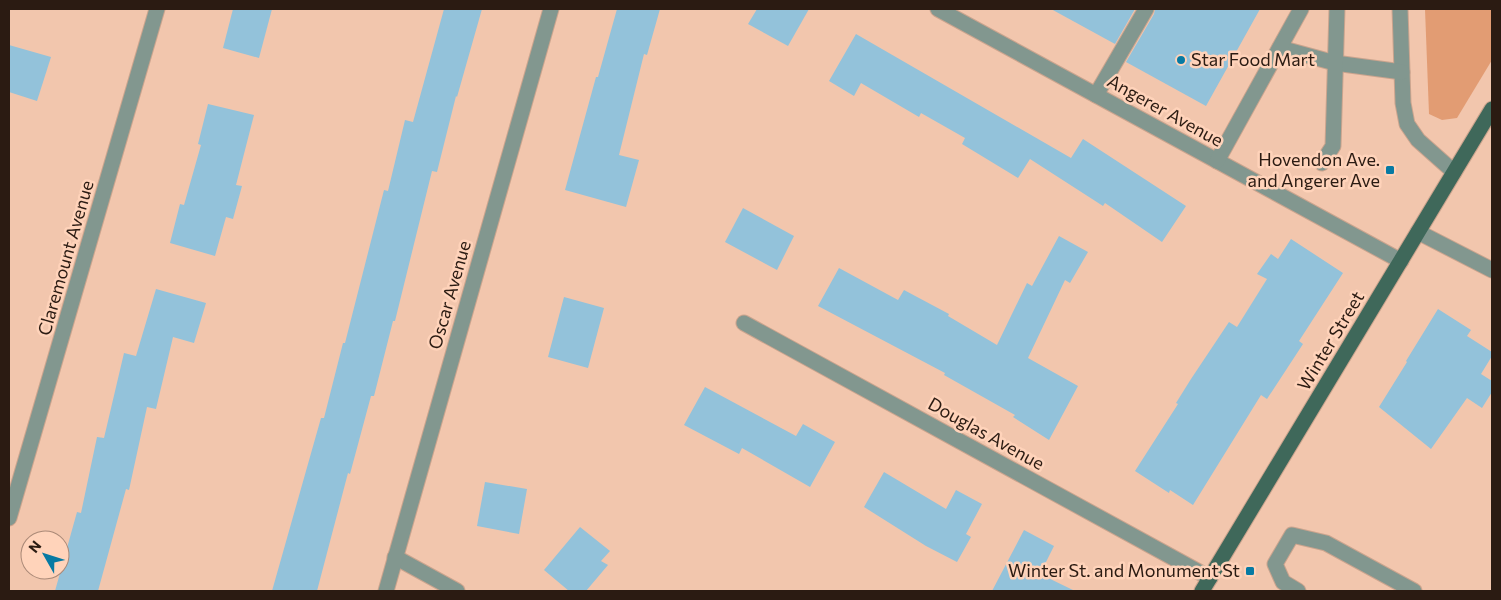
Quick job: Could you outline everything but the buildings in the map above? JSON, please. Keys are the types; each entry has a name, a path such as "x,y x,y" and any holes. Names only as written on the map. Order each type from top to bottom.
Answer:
{"main road":[{"name":"Winter Street","path":"1202,591 1492,109"}],"street":[{"name":"Claremount Avenue","path":"9,518 96,225 157,9"},
{"name":"Oscar Avenue","path":"386,591 551,9"},
{"name":"Angerer Avenue","path":"938,9 1401,261"},
{"path":"1096,95 1146,9"},
{"path":"1217,161 1300,9"},
{"path":"1322,163 1333,146 1337,9"},
{"path":"1400,9 1403,103 1407,124 1418,140 1454,172"},
{"path":"1280,48 1335,63 1402,72"},
{"path":"1418,232 1492,270"},
{"name":"Douglas Avenue","path":"744,323 1210,578"},
{"path":"1298,591 1283,582 1275,564 1292,535 1326,543 1414,591"},
{"path":"395,557 457,591"}],"shaded area":[{"path":"1425,9 1492,9 1492,60 1457,118 1442,120 1429,114"}],"place":[{"name":"Star Food Mart","path":"1181,60"},
{"name":"Hovendon Ave. and Angerer Ave","path":"1390,170"},
{"name":"Winter St. and Monument St","path":"1250,571"}]}
